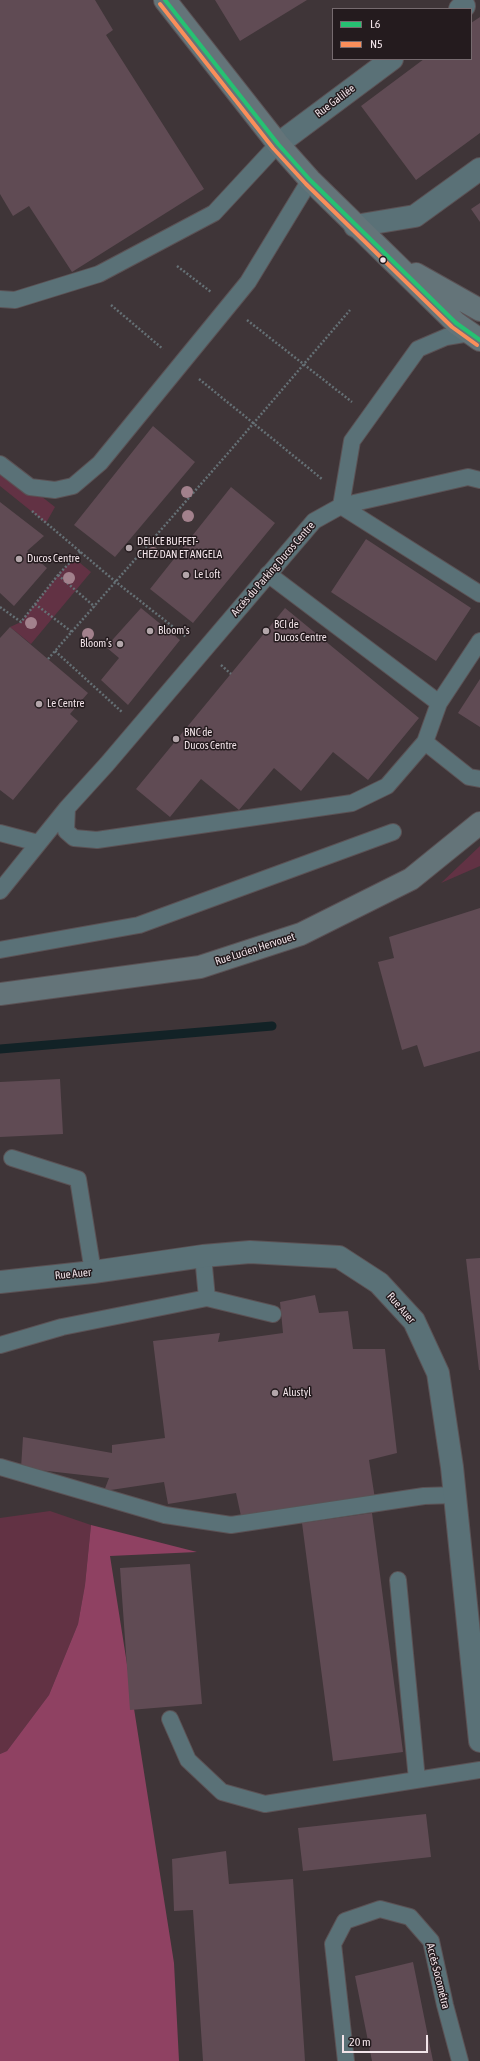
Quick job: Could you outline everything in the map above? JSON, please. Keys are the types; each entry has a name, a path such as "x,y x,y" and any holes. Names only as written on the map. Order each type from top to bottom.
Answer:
{"main road":[{"path":"165,0 278,144 310,180 456,324 475,337"},
{"path":"393,262 480,310"},
{"name":"Rue Lucien Hervouet","path":"0,994 200,967 301,934 412,879 480,823"}],"street":[{"name":"Rue Galilée","path":"278,144 391,60"},
{"path":"355,226 416,216 480,169"},
{"name":"Rue Auer","path":"0,1282 94,1272 203,1256 250,1252 339,1257 379,1283 414,1321 438,1373 455,1495 480,1741"}],"lane":[{"path":"0,299 15,300 99,274 214,213 278,144"},
{"path":"0,464 30,487 55,490 73,486 100,464 248,282 310,180"},
{"path":"475,337 446,337 418,349 352,441 341,506 480,594"},
{"name":"Accès du Parking Ducos Centre","path":"0,891 67,808 107,764 314,521 341,506 468,477 480,480"},
{"path":"268,574 439,703"},
{"path":"67,808 66,831 74,838 97,840 352,803 387,786 425,742 439,703 480,641"},
{"path":"425,742 469,777 480,779"},
{"path":"0,950 139,925 393,832"},
{"path":"0,833 38,843"},
{"path":"12,1158 78,1179 94,1272"},
{"path":"203,1256 208,1298"},
{"path":"0,1345 62,1326 208,1298 273,1314"},
{"path":"0,1467 165,1516 231,1525 424,1496 455,1495"},
{"path":"398,1580 417,1780"},
{"path":"170,1718 188,1760 222,1792 265,1804 480,1770"},
{"name":"Accès Socométra","path":"346,2061 333,1944 345,1920 380,1909 410,1917 431,1942 445,2005 460,2061"}],"path":[{"path":"177,266 355,405"},
{"path":"111,304 182,365 327,483"},
{"path":"48,659 95,607 350,310"},
{"path":"29,509 81,551 116,582 231,674"},
{"path":"0,607 21,622 58,575 81,551"},
{"path":"58,575 95,607"},
{"path":"35,604 72,632"},
{"path":"55,651 124,714"}],"shaded area":[{"path":"0,464 55,507 46,523 0,486"},
{"path":"74,558 91,572 31,644 10,627 21,622 58,575"},
{"path":"480,846 480,866 441,883"},
{"path":"50,1511 91,1525 85,1585 78,1624 49,1695 7,1751 0,1754 0,1518"},
{"path":"91,1525 197,1552 110,1556 174,1963 179,2061 0,2061 0,1754 7,1751 49,1695 78,1624 85,1585"}],"building":[{"path":"0,0 95,0 113,30 106,35 204,189 72,272 29,206 13,216 0,194"},
{"path":"215,0 307,0 240,41"},
{"path":"480,17 480,133 416,180 361,106 423,60 472,60 472,22"},
{"path":"480,203 480,222 471,209"},
{"path":"153,426 195,462 115,557 74,525"},
{"path":"231,487 275,523 193,623 150,589"},
{"name":"Ducos Centre","path":"0,502 44,536 27,551 47,568 14,606 0,593"},
{"path":"366,539 471,608 436,661 331,592"},
{"path":"141,608 180,640 128,705 101,680 119,658 106,647"},
{"path":"285,608 419,718 368,780 333,752 301,791 274,768 239,810 201,779 170,817 136,789"},
{"name":"Le Centre","path":"10,627 88,693 70,714 78,721 13,800 0,790 0,638"},
{"path":"480,679 480,727 458,713"},
{"path":"480,908 480,1051 424,1067 417,1045 402,1050 378,962 394,958 389,937"},
{"path":"60,1079 63,1134 0,1137 0,1082"},
{"path":"480,1258 480,1370 479,1370 466,1259"},
{"name":"Alustyl","path":"315,1295 319,1313 348,1311 353,1349 385,1349 397,1453 369,1460 375,1499 241,1516 236,1493 168,1504 164,1482 104,1491 109,1478 21,1468 23,1437 112,1453 112,1445 165,1438 153,1341 220,1333 218,1342 283,1333 280,1302"},
{"path":"372,1513 403,1752 333,1761 302,1523"},
{"path":"190,1564 202,1704 130,1710 120,1568"},
{"path":"426,1814 431,1857 303,1871 298,1828"},
{"path":"226,1851 229,1884 293,1879 305,2061 203,2061 193,1910 174,1911 172,1859"},
{"path":"413,1962 433,2061 372,2061 355,1976"}],"waterway":[{"path":"0,1049 272,1026"}],"transit line":[{"name":"L6","path":"165,0 278,144 310,180 456,323 480,340"},
{"name":"N5","path":"160,4 273,148 306,184 452,327 477,345"}],"place":[{"name":"DELICE BUFFET- CHEZ DAN ET ANGELA","path":"129,548"},
{"name":"Ducos Centre","path":"19,559"},
{"name":"Le Loft","path":"186,575"},
{"name":"Bloom's","path":"150,631"},
{"name":"BCI de Ducos Centre","path":"266,631"},
{"name":"Bloom’s","path":"120,644"},
{"name":"Le Centre","path":"39,704"},
{"name":"BNC de Ducos Centre","path":"176,739"},
{"name":"Alustyl","path":"275,1393"}]}
